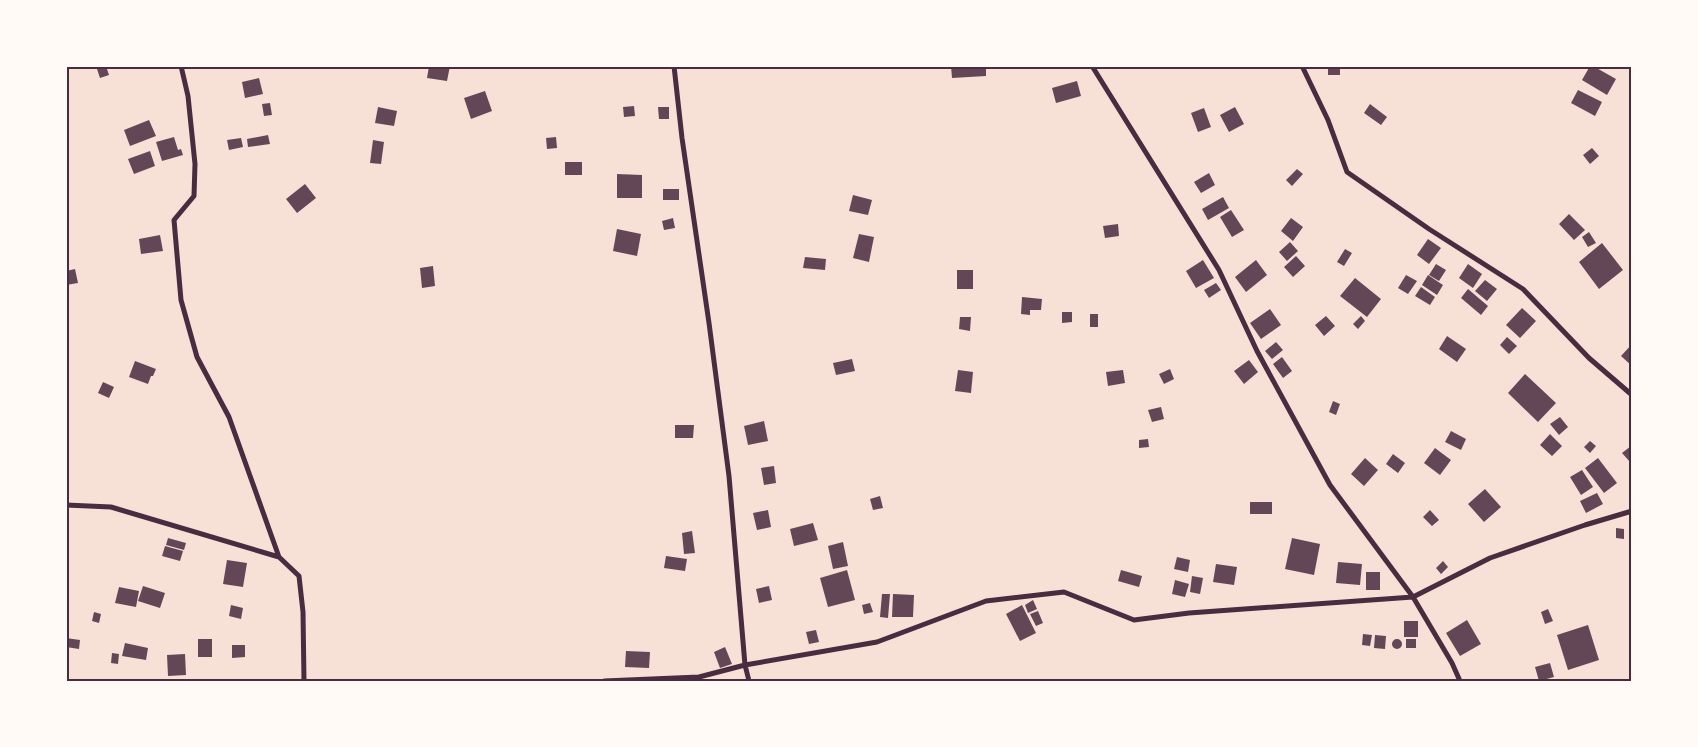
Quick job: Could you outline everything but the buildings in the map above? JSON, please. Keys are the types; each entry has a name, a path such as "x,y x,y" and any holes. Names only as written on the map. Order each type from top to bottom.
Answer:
{"street":[{"path":"181,66 188,96 194,164 194,196 174,220 181,300 196,357 228,418 279,557 299,576 303,612 304,681"},
{"path":"674,66 682,138 710,323 728,467 745,665 749,681"},
{"path":"1092,66 1219,270 1257,351 1330,485 1413,597 1452,663 1460,681"},
{"path":"1302,66 1328,120 1347,172 1429,229 1523,289 1589,358 1632,395"},
{"path":"66,505 111,507 279,557"},
{"path":"604,681 699,677 745,665 877,642 986,601 1064,592 1134,620 1189,613 1413,597 1490,558 1585,525 1632,512"}]}
